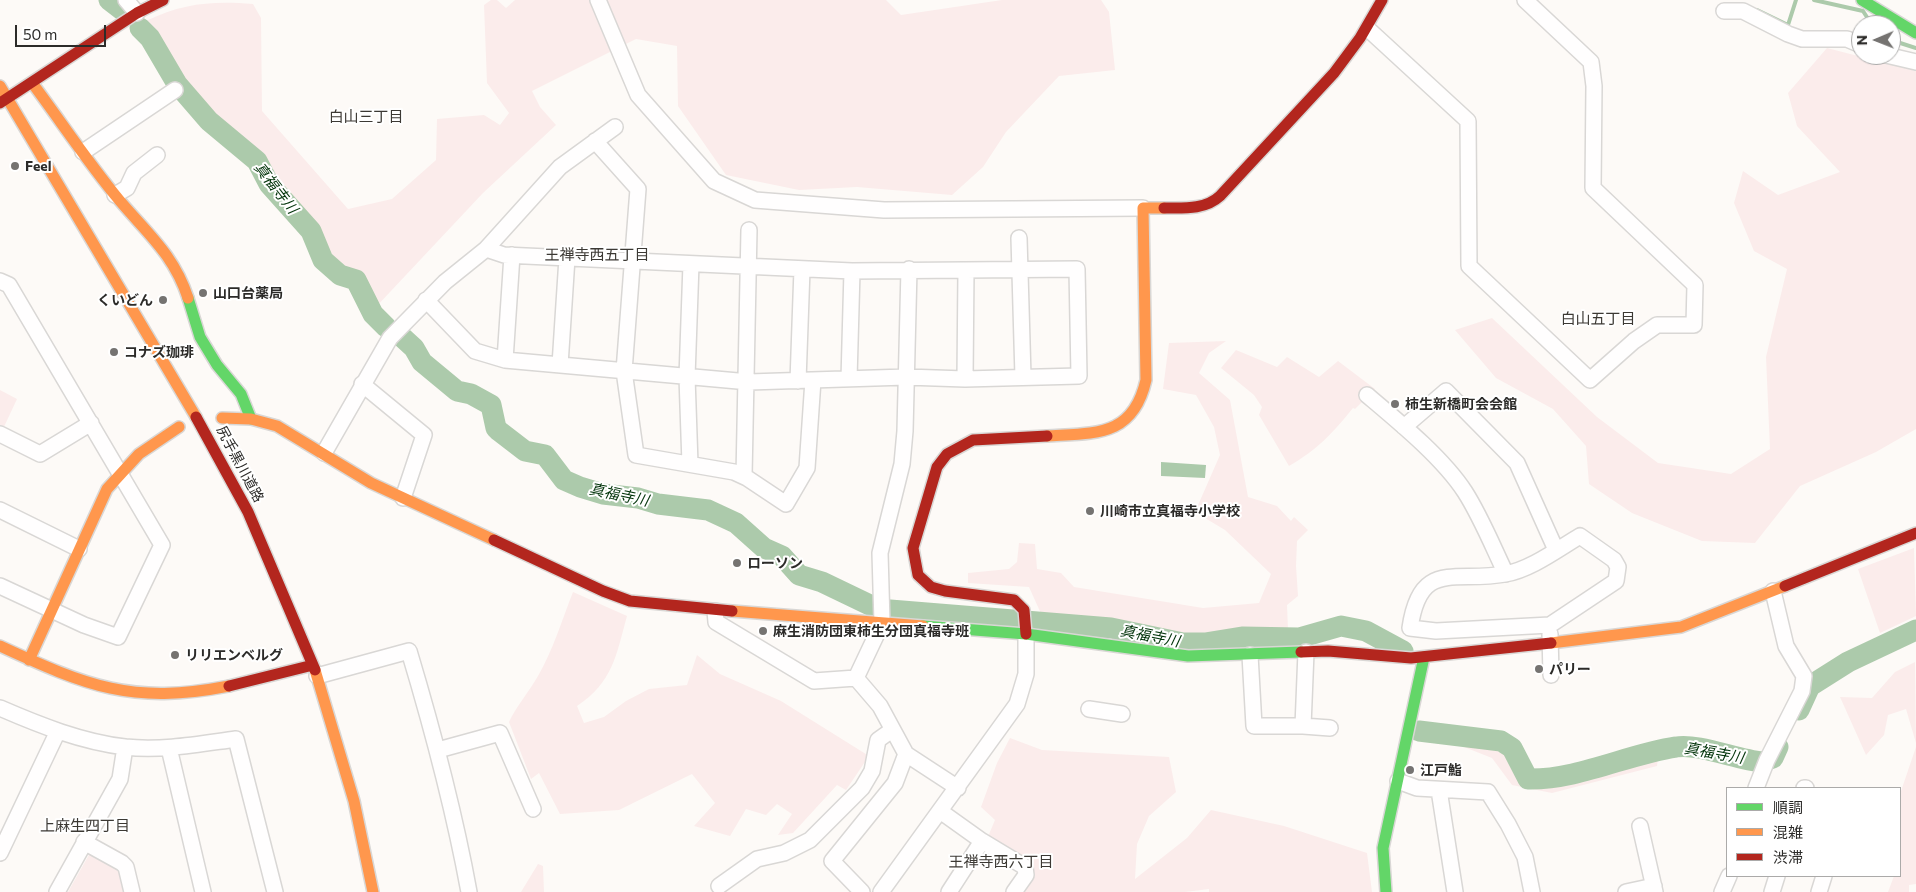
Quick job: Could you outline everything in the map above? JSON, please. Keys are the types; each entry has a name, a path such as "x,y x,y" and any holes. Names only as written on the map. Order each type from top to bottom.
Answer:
{"street":[{"path":"126,0 137,13"},
{"path":"4,101 33,84 137,13 163,0"},
{"path":"598,0 638,95 714,181 755,200 884,210 1188,208 1212,204 1318,93 1343,64 1368,29 1382,0"},
{"path":"1368,29 1468,121 1470,266 1590,380 1634,341 1657,325 1694,325 1695,285 1593,188 1594,86 1591,62 1525,0"},
{"path":"1862,0 1916,33"},
{"path":"1724,11 1743,11 1802,39 1847,39 1851,41"},
{"path":"1901,58 1916,62"},
{"path":"33,84 115,195 161,245 183,283 200,336 217,365 241,394 251,419"},
{"name":"尻手黒川道路","path":"0,86 4,101 228,472 262,541 316,671 354,801 373,892"},
{"path":"83,152 175,90"},
{"path":"324,453 390,338 445,282 486,250 560,167 615,127"},
{"path":"595,141 638,189 624,371 636,455 734,472 744,476 786,504 807,468 802,269"},
{"path":"115,195 127,188 134,174 156,156"},
{"path":"881,892 1018,704 1026,674 1026,613 1022,605 1014,600 945,591 931,586 918,575 914,565 913,548 937,468 947,454 958,446 973,440 1101,433 1120,425 1138,407 1143,397 1146,380 1147,208"},
{"path":"744,476 749,230"},
{"path":"1019,238 1023,377"},
{"path":"426,300 475,351 504,360 745,382 906,377 966,379 1079,376 1077,269 852,271 512,255 486,250"},
{"path":"504,360 512,255"},
{"path":"560,365 567,258"},
{"path":"690,464 687,377 691,264"},
{"path":"856,678 882,623 880,553 902,464 909,269"},
{"path":"966,270 966,379"},
{"path":"849,379 852,271"},
{"path":"0,281 9,285 162,545 118,637 84,626 0,586"},
{"path":"362,384 424,435 403,498"},
{"path":"1404,427 1446,391 1517,463 1556,550"},
{"path":"1367,396 1404,427 1455,478 1466,493 1506,574"},
{"path":"222,418 251,419 277,426 371,483 622,599 655,605 882,623 1026,630 1188,656 1328,651 1411,658 1681,627 1916,533"},
{"path":"0,434 40,454 91,423"},
{"path":"29,660 107,489 118,472 140,451 179,427"},
{"path":"0,510 79,549"},
{"path":"1580,536 1614,560 1618,574 1616,581 1550,625 1436,631 1410,628 1412,613 1419,594 1426,586 1438,578 1506,574 1556,550 1580,536"},
{"path":"1756,787 1767,760 1802,691 1804,676 1786,646 1773,591"},
{"path":"715,610 716,622 814,681 856,678"},
{"path":"1550,625 1551,675"},
{"path":"0,646 71,678 103,688 134,693 182,695 316,671 409,651 438,750 458,829 469,892"},
{"path":"1303,726 1306,652"},
{"path":"1250,655 1254,726 1330,728"},
{"path":"1386,892 1383,848 1423,669 1424,657"},
{"path":"856,678 880,706 906,754 958,788"},
{"path":"0,708 58,731 92,741 125,747 169,748 236,740 275,892"},
{"path":"1090,710 1122,714"},
{"path":"719,886 757,859 784,854 810,840 862,788 872,771 878,740 892,730"},
{"path":"0,854 58,731"},
{"path":"438,750 500,733 533,809"},
{"path":"57,892 120,778 125,747"},
{"path":"169,748 203,892"},
{"path":"862,892 832,861 895,783 906,754"},
{"path":"1398,781 1417,788 1488,792 1508,824 1524,857 1532,892"},
{"path":"1439,790 1455,892"},
{"path":"940,811 982,841 1025,867 1026,875 1014,892"},
{"path":"1626,892 1654,889 1640,826"},
{"path":"949,892 982,841"},
{"path":"84,842 126,867 132,892"},
{"path":"1722,892 1729,877"},
{"path":"1772,892 1777,877"},
{"path":"1819,892 1824,877"}],"shaded area":[{"path":"491,0 497,0 506,8 515,0 886,0 901,15 1002,0 1101,0 1109,12 1115,70 1059,76 1006,132 983,167 952,195 857,187 799,190 726,175 678,106 677,46 636,39 532,91 540,107 556,125 483,193 375,308 359,286 330,260 303,218 273,182 256,156 210,117 180,82 152,36 145,28 146,21 186,7 211,3 253,4 261,18 262,111 348,209 392,199 436,160 437,119 484,115 500,125 509,113 487,83 484,5"},
{"path":"1827,48 1851,54 1851,65 1893,65 1916,71 1916,429 1876,452 1800,486 1755,543 1702,541 1632,513 1589,484 1586,446 1553,409 1496,378 1455,330 1492,318 1597,417 1658,463 1731,474 1770,449 1766,357 1787,269 1754,251 1734,203 1743,171 1778,195 1840,172 1797,126 1788,93"},
{"path":"1226,341 1209,353 1199,373 1230,400 1248,497 1277,506 1291,521 1294,517 1308,530 1297,541 1298,596 1287,605 1288,630 1282,643 1043,618 1029,587 968,583 968,573 1009,569 1017,562 1019,543 1035,544 1037,569 1061,573 1074,587 1203,608 1259,603 1271,574 1225,530 1195,512 1220,455 1214,427 1196,395 1163,389 1169,343"},
{"path":"1236,350 1277,367 1287,357 1319,377 1338,361 1375,389 1355,409 1353,408 1324,440 1308,454 1289,466 1259,415 1262,407 1254,395 1221,368"},
{"path":"0,390 17,399 3,429 0,428"},
{"path":"1161,462 1206,465 1205,478 1161,476"},
{"path":"1914,548 1916,616 1880,633 1858,569"},
{"path":"573,592 627,616 616,656 606,678 589,697 577,706 584,723 604,717 626,701 649,689 687,685 697,655 720,674 781,701 869,756 846,790 837,785 793,833 778,835 792,814 777,804 766,815 746,809 730,836 694,826 715,803 692,774 619,810 560,814 539,773 531,779 509,722 543,666"},
{"path":"1915,662 1916,743 1906,709 1888,715 1884,735 1866,755 1840,697 1872,698 1895,672"},
{"path":"1460,734 1506,744 1520,773 1536,783 1658,757 1657,766 1552,793 1512,785 1492,758 1464,747"},
{"path":"1010,738 1042,750 1169,757 1176,792 1149,816 1137,844 1135,879 1187,838 1211,810 1284,826 1367,853 1372,892 1209,892 1209,889 1185,892 1023,892 1031,875 987,839 995,820 981,807 997,763"},
{"path":"1916,747 1916,884 1909,885 1909,892 1888,892 1894,877 1901,877 1901,791"},
{"path":"90,853 120,872 124,892 68,892"},
{"path":"538,864 543,866 544,892 521,892"}],"waterway":[{"name":"真福寺川","path":"109,0 122,10"},
{"path":"1757,10 1788,25 1796,0"},
{"path":"1814,0 1863,11 1866,15"},
{"name":"真福寺川","path":"140,28 150,38 177,84 209,121 257,161 269,184 311,231 323,260 340,275 356,280 373,314 386,327"},
{"path":"1901,43 1916,48"},
{"name":"真福寺川","path":"402,337 414,348 422,362 457,391 471,394 491,405 496,428 525,451 545,455 564,480 603,494 638,498 658,504 708,510 736,523 764,548 782,556 799,575 822,582 874,607"},
{"name":"真福寺川","path":"890,610 1111,628 1183,643 1205,643 1242,637 1299,638 1341,626 1366,631 1403,651"},
{"name":"真福寺川","path":"1799,710 1810,686 1848,662 1916,630"},
{"name":"真福寺川","path":"1419,731 1501,741 1512,748 1528,779 1547,778 1584,771 1658,750 1676,747 1685,746 1707,749 1762,762 1773,758 1778,747"}],"traffic: fast":[{"path":"1862,0 1916,33"},
{"path":"188,298 200,337 217,365 241,394 251,419"},
{"path":"923,626 1026,634 1188,656 1301,652"},
{"path":"1386,892 1383,848 1424,657"}],"traffic: slow":[{"path":"33,84 86,158 168,257 188,298"},
{"path":"0,86 196,417"},
{"path":"1047,436 1081,434 1110,428 1122,422 1132,412 1140,399 1146,380 1143,208 1164,208"},
{"path":"222,418 251,419 277,426 371,483 494,540"},
{"path":"29,660 107,489 139,454 179,427"},
{"path":"1551,643 1681,627 1785,586"},
{"path":"732,611 923,626"},
{"path":"0,646 59,672 111,688 137,692 165,693 229,686"},
{"path":"315,670 354,801 373,892"}],"traffic: jam":[{"path":"0,103 137,13 163,0"},
{"path":"1164,208 1201,206 1214,201 1220,196 1334,73 1360,38 1382,0"},
{"path":"196,417 248,512 315,670"},
{"path":"1026,634 1024,610 1014,600 945,591 931,587 918,575 913,548 937,467 947,454 973,440 1047,436"},
{"path":"1785,586 1916,533"},
{"path":"494,540 603,591 630,601 732,611"},
{"path":"1301,652 1328,651 1411,658 1551,643"},
{"path":"229,686 313,665"}],"place":[{"name":"Feel","path":"15,166"},
{"name":"山口台薬局","path":"203,293"},
{"name":"くいどん","path":"163,300"},
{"name":"コナズ珈琲","path":"114,352"},
{"name":"柿生新橋町会会館","path":"1395,404"},
{"name":"川崎市立真福寺小学校","path":"1090,511"},
{"name":"ローソン","path":"737,563"},
{"name":"麻生消防団東柿生分団真福寺班","path":"763,631"},
{"name":"リリエンベルグ","path":"175,655"},
{"name":"パリー","path":"1539,669"},
{"name":"江戸鮨","path":"1410,770"}],"district":[{"name":"白山三丁目","path":"366,117"},
{"name":"王禅寺西五丁目","path":"597,255"},
{"name":"白山五丁目","path":"1598,319"},
{"name":"上麻生四丁目","path":"85,826"},
{"name":"王禅寺西六丁目","path":"1001,862"}]}
